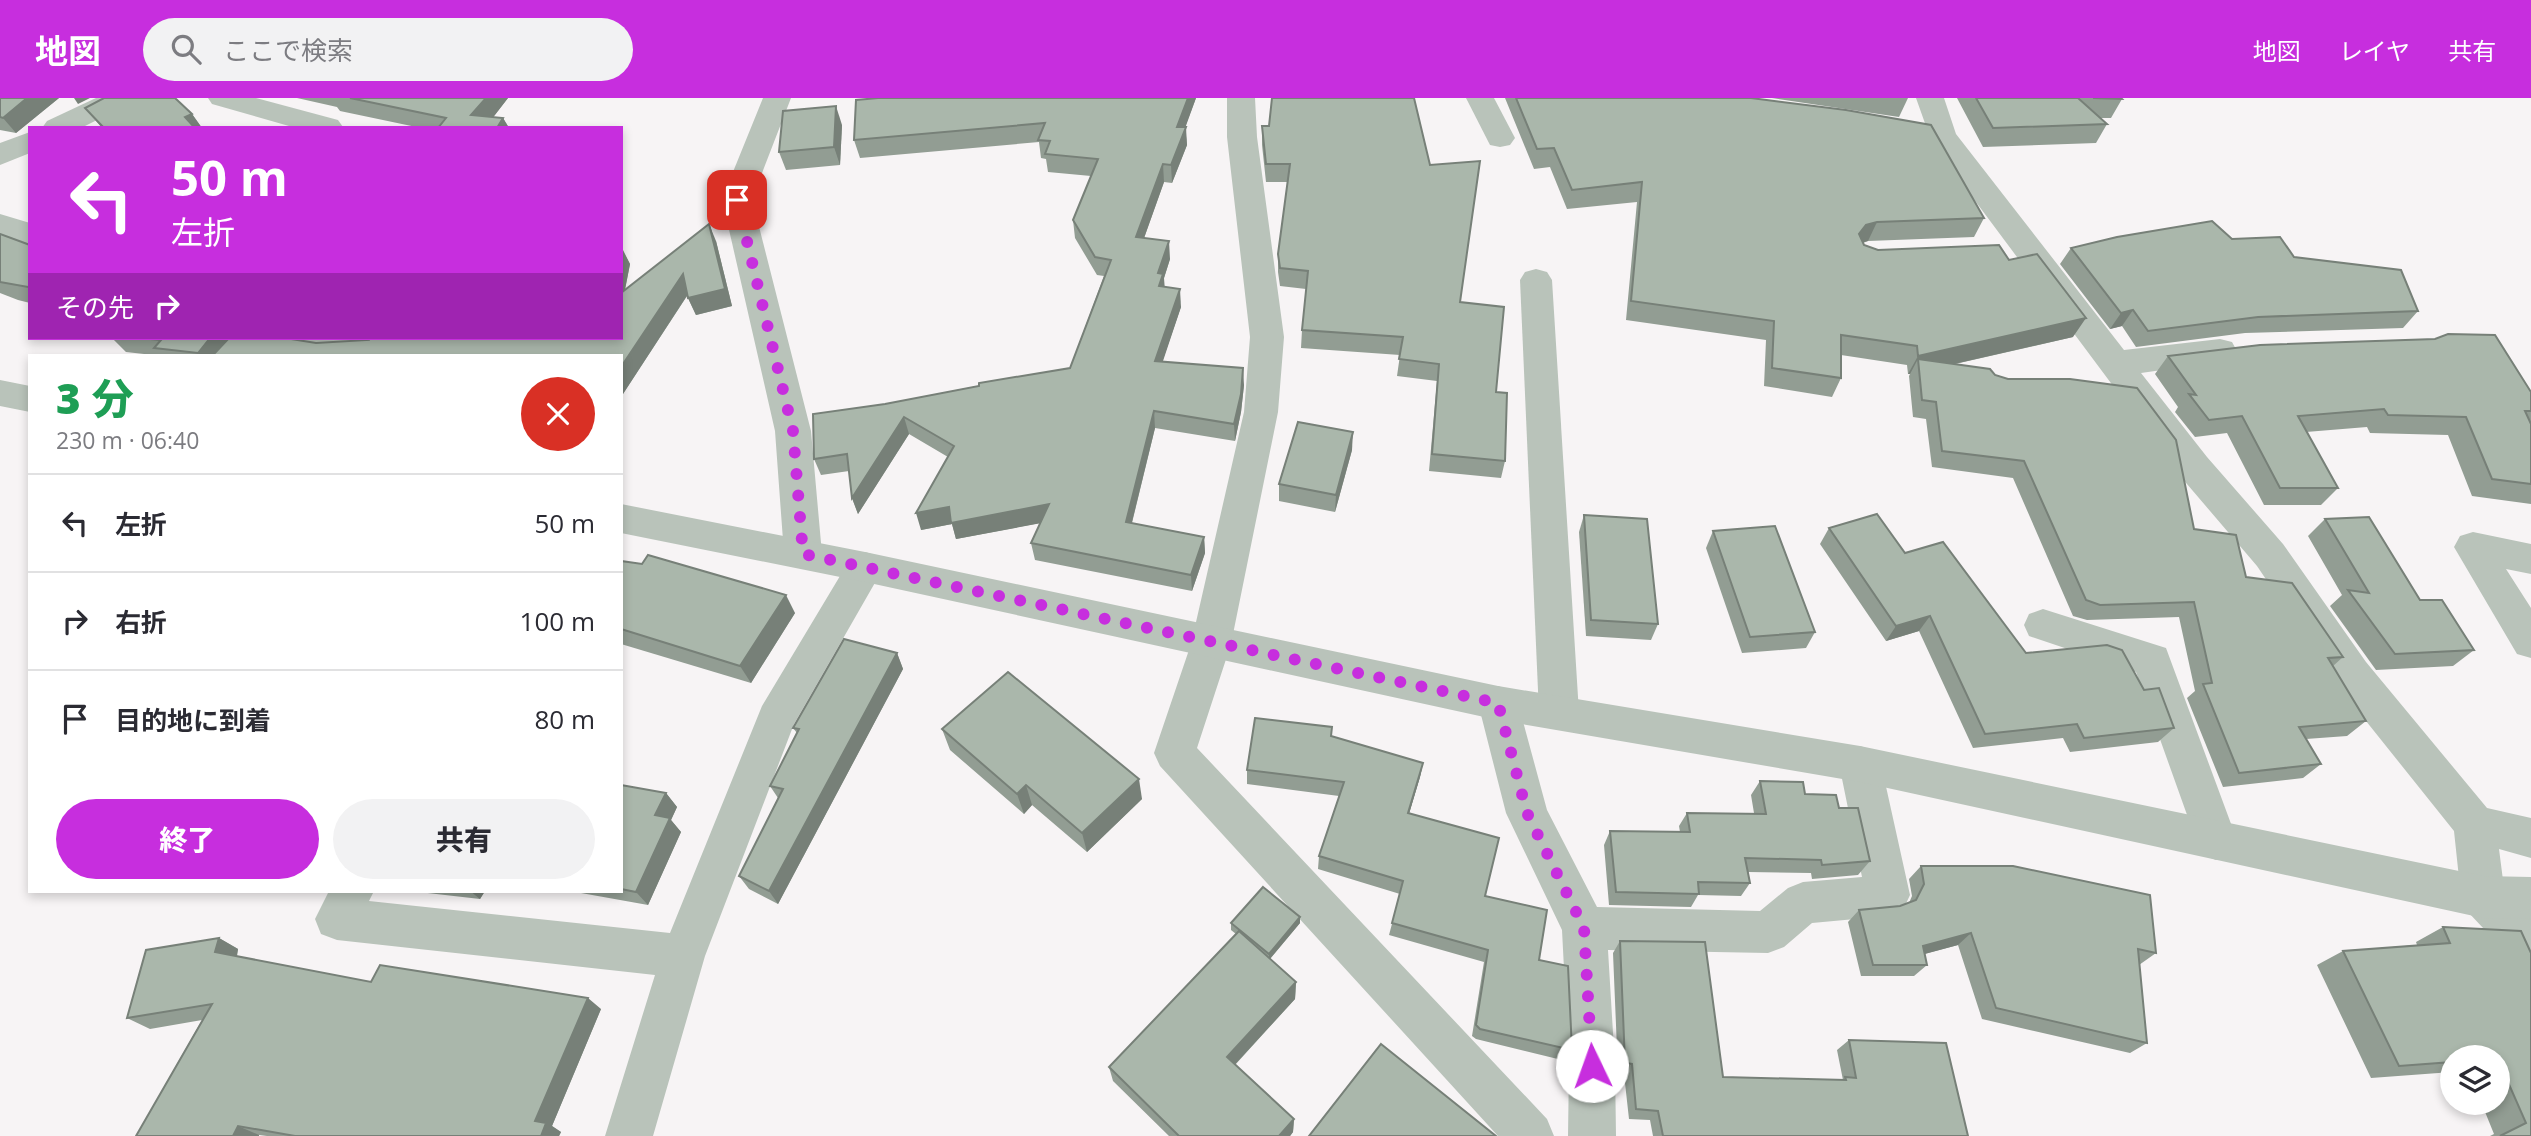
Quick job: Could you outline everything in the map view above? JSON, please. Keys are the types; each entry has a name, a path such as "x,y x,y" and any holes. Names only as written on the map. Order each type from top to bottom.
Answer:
{"street":[{"path":"61,126 119,98"},
{"path":"222,98 324,126"},
{"path":"777,98 737,200 793,431 803,554"},
{"path":"1241,98 1242,137 1267,337 1261,412 1212,644 1175,752 1530,1136"},
{"path":"1480,98 1500,138"},
{"path":"1930,98 1929,134 2027,249 2110,376 2270,555 2352,674 2474,824 2483,897 2531,947"},
{"path":"0,155 28,142"},
{"path":"0,224 28,234"},
{"path":"1988,250 2027,249"},
{"path":"1536,280 1559,713"},
{"path":"313,340 358,354"},
{"path":"2110,376 2245,348"},
{"path":"0,393 28,399"},
{"path":"623,518 865,567 1212,644 1498,703 1860,764 2483,897 2531,898"},
{"path":"2531,559 2473,547 2531,642"},
{"path":"629,1136 683,956 776,718 865,567"},
{"path":"2043,625 2152,660 2216,840"},
{"path":"1498,703 1527,813 1584,928 1592,1066 1592,1136"},
{"path":"1584,928 1768,932 1803,903 1888,895 1860,764"},
{"path":"2474,824 2531,838"},
{"path":"351,893 337,919 683,956"}],"building":[{"path":"0,98 27,98 3,118 0,117"},
{"path":"104,98 175,98 192,114 185,117 193,126 102,126 85,108"},
{"path":"350,98 486,98 471,115 503,118 498,126 440,126 446,118"},
{"path":"1188,98 1177,127 1186,127 1171,165 1163,164 1136,237 1169,241 1158,273 1163,274 1159,286 1180,289 1155,361 1243,368 1241,394 1234,424 1154,411 1126,522 1204,537 1191,575 1031,543 1049,504 951,523 949,507 916,513 954,446 904,417 852,498 847,454 814,459 813,414 885,404 979,386 979,383 1070,368 1111,260 1095,257 1073,220 1098,159 1045,154 1050,141 1038,140 1045,123 854,140 856,100"},
{"path":"1272,98 1414,98 1430,165 1480,161 1460,302 1504,307 1496,392 1507,393 1505,461 1432,454 1439,364 1399,359 1403,337 1302,330 1308,271 1280,268 1278,254 1290,164 1266,164 1262,126 1269,126"},
{"path":"1516,98 1751,98 1846,110 1931,125 1984,218 1877,222 1866,225 1859,234 1864,245 1878,250 1999,245 2009,260 2037,254 2086,318 1918,356 1917,346 1841,335 1841,378 1772,368 1774,321 1631,301 1642,182 1572,190 1554,148 1537,149"},
{"path":"1976,98 2078,98 2107,124 1993,128"},
{"path":"836,106 834,147 779,152 783,111"},
{"path":"2212,221 2232,239 2280,237 2294,257 2401,270 2418,311 2258,317 2148,331 2133,310 2121,313 2071,248 2117,237"},
{"path":"709,224 725,289 688,298 683,274 623,364 623,354 214,354 227,340 297,340 316,343 368,340 623,340 623,291"},
{"path":"0,234 28,244 28,287 0,282"},
{"path":"2448,334 2495,335 2531,392 2531,411 2525,411 2531,424 2531,484 2492,479 2466,417 2388,415 2384,409 2298,416 2338,488 2280,488 2242,416 2209,420 2189,394 2196,395 2168,356 2260,345 2435,339"},
{"path":"161,340 208,340 198,353 154,348"},
{"path":"1918,359 1990,369 1995,375 2008,379 2070,379 2137,388 2176,440 2194,529 2236,535 2246,577 2292,583 2343,657 2328,658 2366,721 2299,727 2321,764 2239,773 2203,684 2212,683 2194,602 2100,605 2086,600 2024,461 1942,451 1936,402 1922,400"},
{"path":"1298,422 1353,432 1336,495 1279,484"},
{"path":"1877,514 1905,553 1943,542 2026,653 2107,645 2122,650 2144,690 2159,688 2174,728 2084,738 2077,724 1985,734 1930,616 1896,626 1829,528"},
{"path":"1584,515 1647,519 1658,624 1591,620"},
{"path":"2369,517 2420,600 2442,600 2474,650 2395,654 2348,590 2369,593 2325,519"},
{"path":"1775,526 1815,632 1750,637 1713,531"},
{"path":"648,555 786,595 740,666 623,630 623,561 642,564"},
{"path":"844,639 897,653 769,891 739,876 783,789 770,786 799,729 793,728"},
{"path":"1008,672 1139,779 1082,833 1026,785 1017,794 942,729"},
{"path":"1255,718 1332,727 1331,736 1423,763 1408,813 1499,838 1485,896 1547,910 1539,960 1568,966 1572,1050 1480,1029 1476,1025 1488,950 1392,923 1403,881 1319,856 1344,782 1247,770"},
{"path":"1760,781 1803,782 1805,794 1836,795 1839,808 1858,808 1870,861 1822,865 1821,860 1745,858 1750,883 1698,882 1699,894 1616,892 1610,831 1690,832 1687,813 1766,814"},
{"path":"623,785 666,793 655,815 670,818 636,892 623,889"},
{"path":"1921,866 2013,866 2150,895 2156,953 2138,949 2147,1043 1996,1008 1971,933 1923,946 1927,965 1873,965 1859,910 1900,906 1916,900 1924,884"},
{"path":"1263,887 1300,917 1269,954 1231,923"},
{"path":"2443,927 2521,931 2531,953 2531,1136 2500,1136 2526,1123 2510,1087 2510,1045 2440,1045 2440,1063 2399,1066 2343,951 2450,943"},
{"path":"1239,931 1296,982 1227,1057 1294,1119 1279,1136 1179,1136 1109,1067"},
{"path":"219,938 215,952 371,982 380,965 588,998 535,1121 546,1123 541,1136 295,1136 238,1126 233,1136 136,1136 212,1004 127,1018 146,950"},
{"path":"1620,941 1705,942 1723,1077 1846,1080 1845,1077 1856,1078 1849,1040 1946,1043 1968,1136 1663,1136 1658,1111 1636,1109 1632,1064 1625,1063"},
{"path":"1381,1044 1496,1136 1309,1136"}],"route":[{"path":"737,200 793,431 803,554 1212,644 1498,703 1527,813 1584,928 1592,1066"}]}
